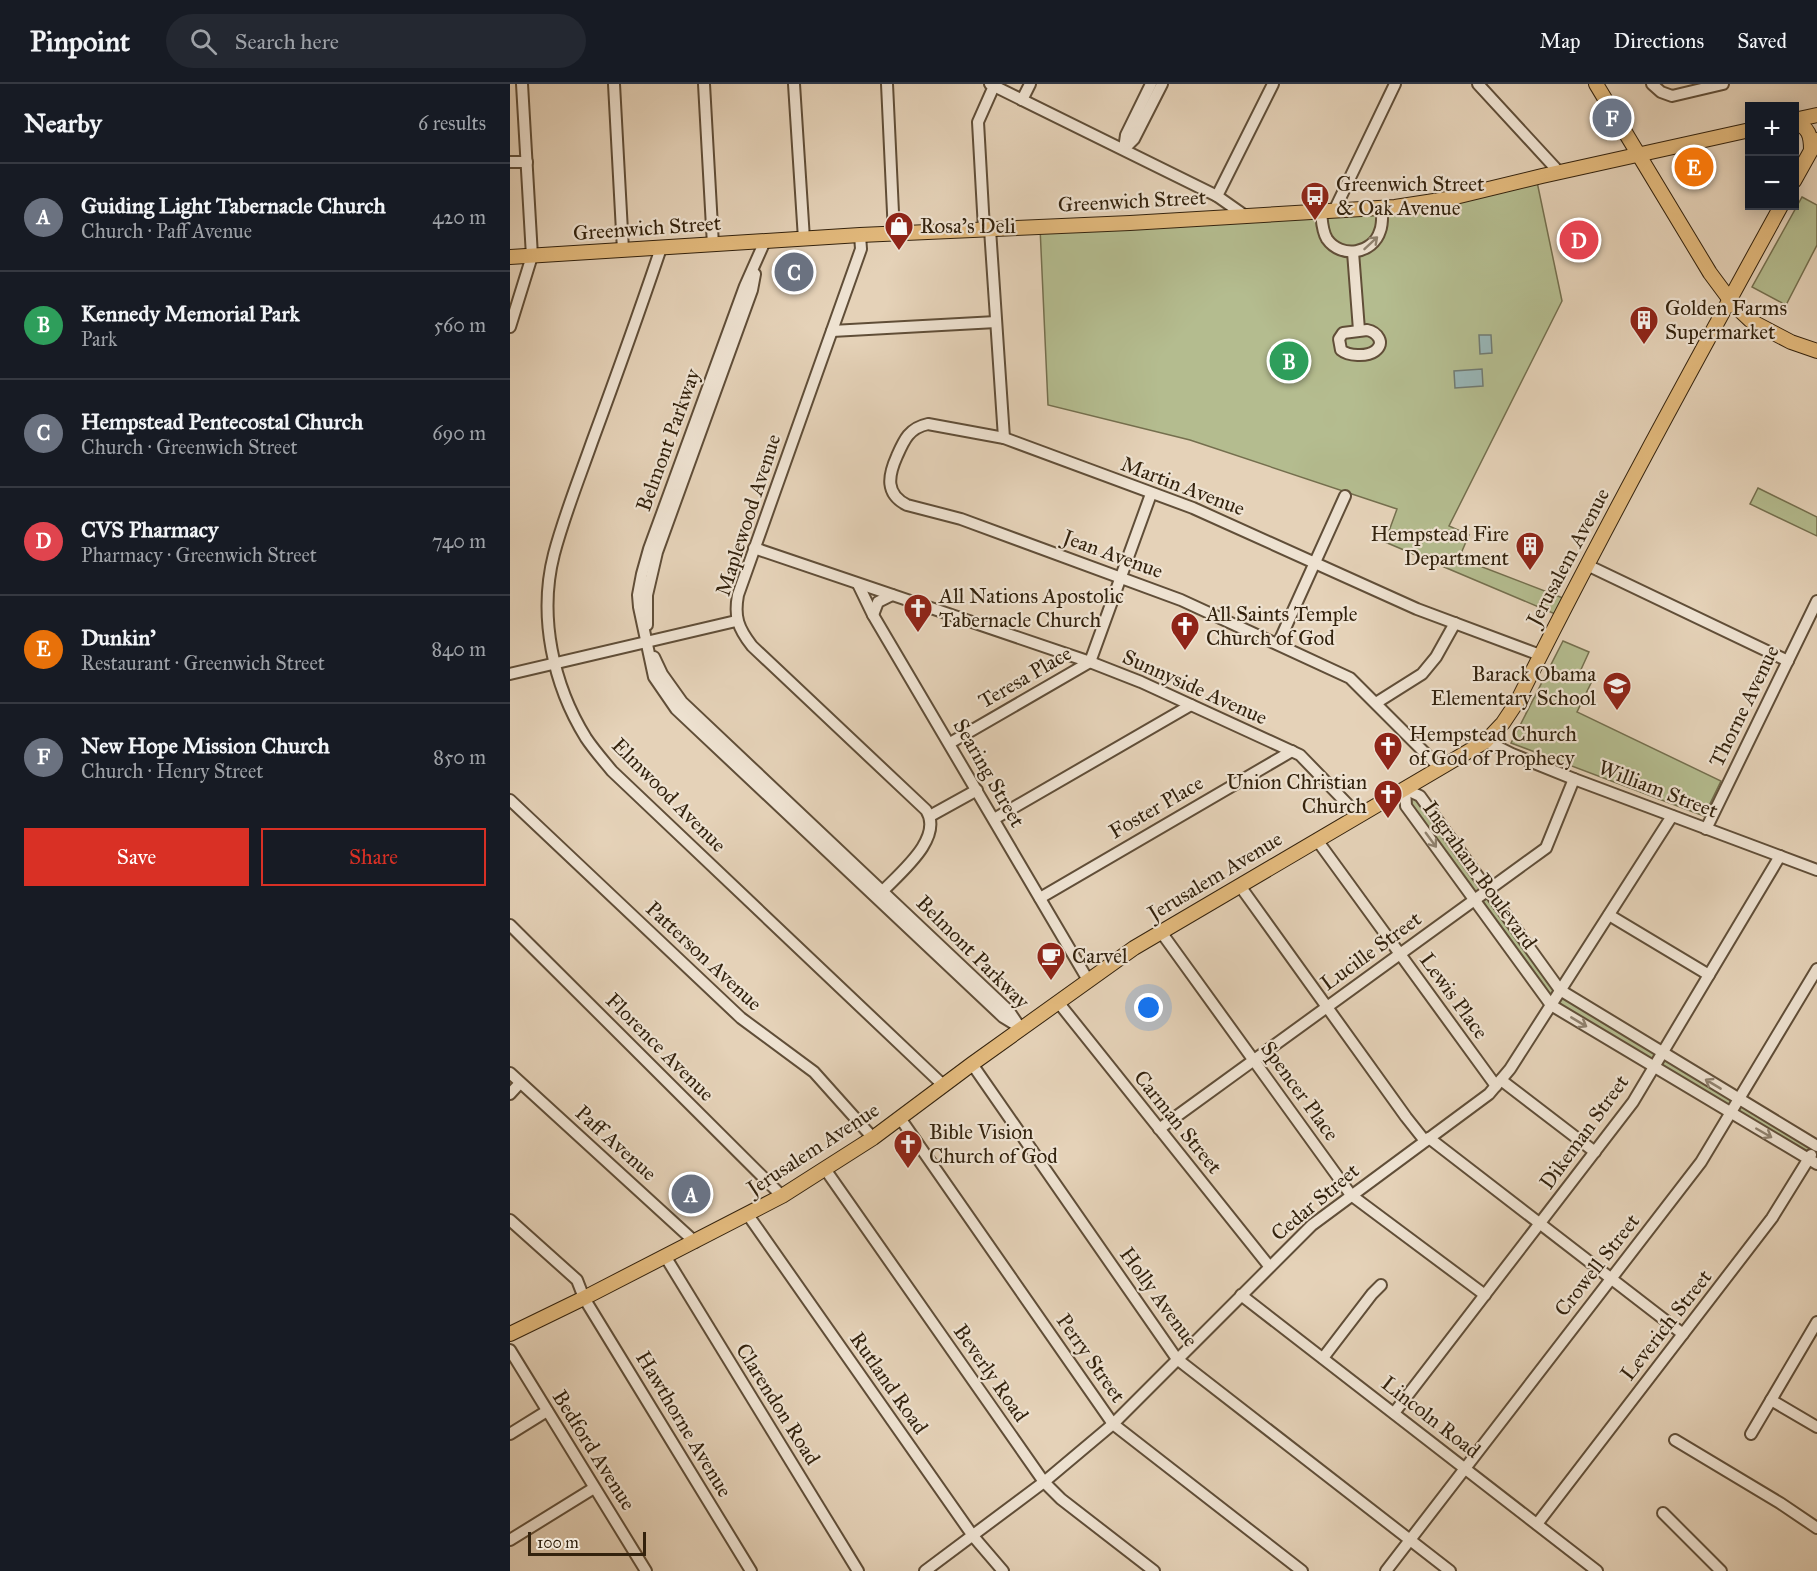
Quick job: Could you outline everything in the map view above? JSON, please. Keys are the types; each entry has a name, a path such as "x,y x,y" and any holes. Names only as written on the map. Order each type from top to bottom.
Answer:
{"main road":[{"path":"1596,84 1710,273 1729,299 1751,321 1791,342 1817,351"},
{"path":"1799,120 1817,116"},
{"path":"1799,124 1809,133 1814,146 1799,172"},
{"name":"Greenwich Street","path":"510,257 860,235 1382,207 1447,199 1745,131"},
{"name":"Jerusalem Avenue","path":"510,1334 782,1196 873,1138 1021,1028 1134,948 1486,741 1503,723 1517,702 1587,565 1779,210"}],"street":[{"path":"510,327 531,256 522,84"},
{"path":"614,84 622,250"},
{"path":"704,84 713,245"},
{"path":"794,84 804,239"},
{"path":"887,84 894,234"},
{"path":"1022,100 1030,84"},
{"path":"1124,149 1126,135 1151,84"},
{"path":"1124,149 1134,139 1162,84"},
{"path":"1217,196 1273,84"},
{"path":"1382,207 1381,231 1377,239 1362,250 1353,252 1335,247 1328,240 1324,232 1327,211 1395,84"},
{"path":"1478,84 1559,172"},
{"path":"1652,84 1661,92 1672,96 1723,84"},
{"path":"1004,438 978,122 992,85 1217,196 1244,215"},
{"path":"510,162 527,162"},
{"name":"Maplewood Avenue","path":"860,235 861,249 738,595 736,621 752,646 930,816"},
{"name":"Belmont Parkway","path":"765,242 759,256 752,290 721,364 653,551 647,595 646,642 672,689 710,735 951,963 1009,1011 1021,1028"},
{"name":"Elmwood Avenue","path":"661,248 567,512 554,556 548,609 554,663 572,713 588,740 612,771 943,1085"},
{"path":"1353,252 1359,330"},
{"path":"832,331 996,322"},
{"name":"Jean Avenue","path":"1004,438 938,425 917,426 904,439 890,471 889,484 892,493 900,502 907,505 961,519 1181,600 1350,678 1440,768"},
{"name":"Martin Avenue","path":"1004,438 1216,518 1417,609 1540,655"},
{"name":"Teresa Place","path":"950,743 1090,662 1151,494"},
{"path":"1278,644 1345,496"},
{"name":"Sunnyside Avenue","path":"754,548 1090,662 1191,705 1305,759 1359,816"},
{"path":"1587,565 1788,661"},
{"name":"Searing Street","path":"858,584 873,615 1088,980"},
{"path":"873,615 878,602 892,595"},
{"name":"Thorne Avenue","path":"1706,829 1817,601"},
{"path":"510,674 736,621"},
{"path":"1376,703 1422,674 1436,657 1455,623"},
{"path":"994,819 1191,705"},
{"name":"William Street","path":"1486,741 1574,779 1817,870"},
{"name":"Foster Place","path":"1040,898 1292,751"},
{"name":"Lucille Street","path":"1159,1129 1546,848 1574,779"},
{"name":"Ingraham Boulevard","path":"1405,789 1420,796 1560,990 1737,1099 1817,1145"},
{"name":"Ingraham Boulevard","path":"1405,789 1407,806 1551,1005 1813,1162"},
{"path":"879,894 925,845 931,831 930,816 977,790"},
{"name":"Patterson Avenue","path":"510,800 741,1018 814,1072 873,1138"},
{"name":"Cedar Street","path":"925,1571 1044,1482 1113,1424 1312,1225 1489,1094 1516,1060 1672,816"},
{"name":"Lewis Place","path":"1317,840 1400,954 1499,1083 1595,1152"},
{"name":"Dikeman Street","path":"1394,1413 1633,1102 1780,856"},
{"path":"1240,886 1327,1007 1427,1139 1683,1334"},
{"path":"1609,915 1709,975"},
{"name":"Florence Avenue","path":"510,926 782,1196"},
{"name":"Spencer Place","path":"1161,932 1351,1195 1485,1295"},
{"name":"Crowell Street","path":"1386,1571 1701,1162 1817,969"},
{"name":"Carman Street","path":"1058,1002 1269,1266"},
{"name":"Holly Avenue","path":"972,1064 1177,1359 1450,1571"},
{"name":"Paff Avenue","path":"510,1073 695,1242"},
{"path":"510,1094 520,1083"},
{"name":"Perry Street","path":"900,1118 1113,1424 1302,1571"},
{"name":"Leverich Street","path":"1537,1524 1772,1218 1813,1162 1817,1145"},
{"name":"Beverly Road","path":"825,1169 1044,1482 1060,1499 1154,1571"},
{"name":"Rutland Road","path":"748,1215 973,1536 1004,1571"},
{"name":"Hawthorne Avenue","path":"510,1220 577,1280 584,1298 751,1571"},
{"name":"Clarendon Road","path":"665,1256 858,1571"},
{"path":"1323,1358 1381,1285"},
{"name":"Lincoln Road","path":"1241,1295 1598,1571"},
{"path":"1750,1434 1817,1322"},
{"name":"Bedford Avenue","path":"510,1350 640,1569"},
{"path":"1771,1400 1817,1427"},
{"path":"510,1434 547,1411"},
{"path":"1675,1440 1817,1528"},
{"path":"510,1540 594,1488"},
{"path":"1663,1513 1721,1571"}],"green space":[{"path":"1536,177 1562,301 1449,526 1469,535 1459,558 1568,600 1560,616 1385,542 1397,509 1190,440 1048,405 1040,227 1395,207"},
{"path":"1802,197 1817,205 1817,245 1786,305 1752,287 1795,210 1799,210"},
{"path":"1758,488 1817,517 1817,536 1750,504"},
{"path":"1563,641 1589,652 1579,674 1592,681 1577,712 1721,781 1704,816 1511,743"},
{"path":"1405,789 1420,796 1560,990 1817,1146 1817,1164 1551,1005 1406,806"}],"water":[{"path":"1479,335 1491,335 1492,353 1480,354"},
{"path":"1482,369 1483,386 1455,388 1454,371"}],"place":[{"name":"New Hope Mission Church","path":"1612,118"},
{"name":"Dunkin'","path":"1694,167"},
{"name":"Greenwich Street & Oak Avenue","path":"1315,222"},
{"name":"CVS Pharmacy","path":"1579,240"},
{"name":"Rosa's Deli","path":"899,252"},
{"name":"Hempstead Pentecostal Church","path":"794,272"},
{"name":"Golden Farms Supermarket","path":"1644,346"},
{"name":"Kennedy Memorial Park","path":"1289,361"},
{"name":"Hempstead Fire Department","path":"1530,572"},
{"name":"All Nations Apostolic Tabernacle Church","path":"918,634"},
{"name":"All Saints Temple Church of God","path":"1185,652"},
{"name":"Barack Obama Elementary School","path":"1617,712"},
{"name":"Hempstead Church of God of Prophecy","path":"1388,772"},
{"name":"Union Christian Church","path":"1388,820"},
{"name":"Carvel","path":"1051,982"},
{"name":"Bible Vision Church of God","path":"908,1170"},
{"name":"Guiding Light Tabernacle Church","path":"691,1194"}]}
